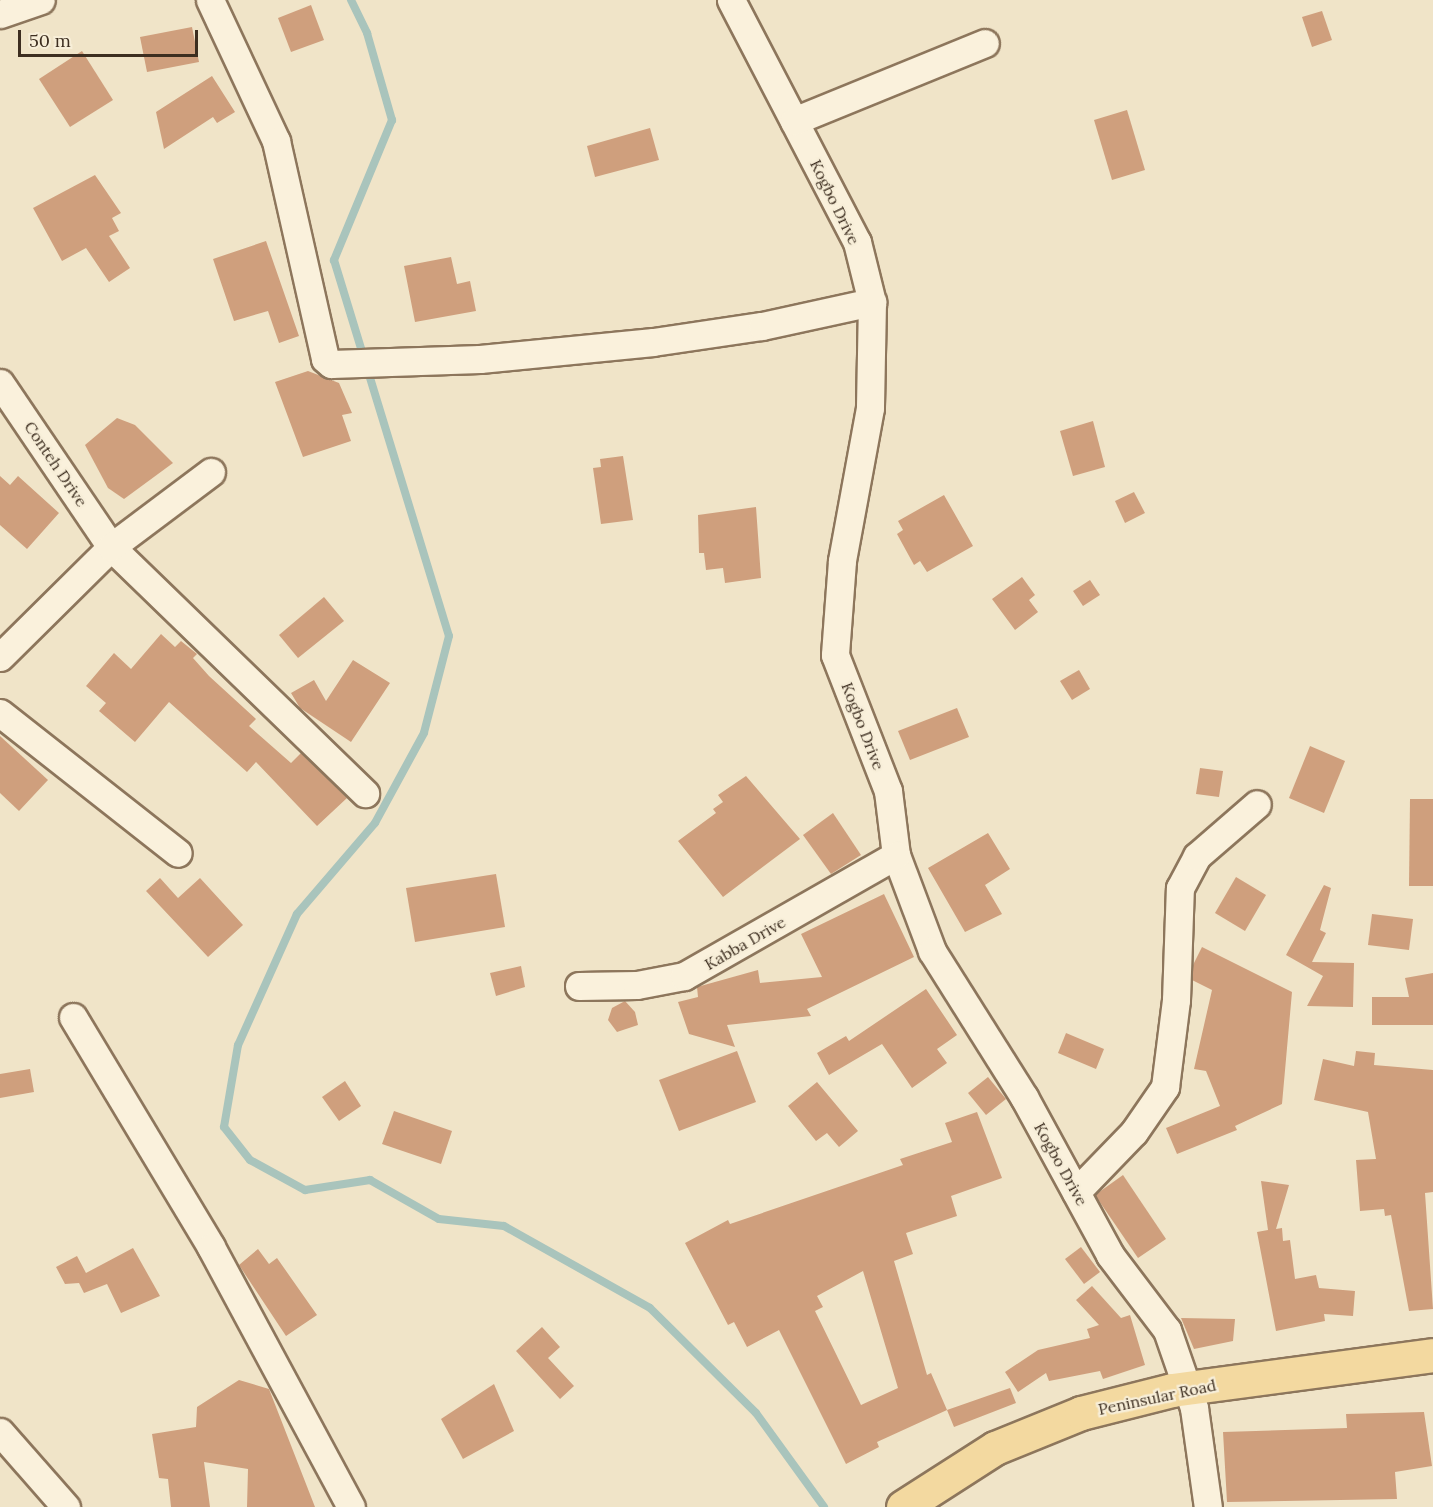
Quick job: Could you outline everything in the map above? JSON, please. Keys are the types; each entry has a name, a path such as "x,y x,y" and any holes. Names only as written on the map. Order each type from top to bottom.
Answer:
{"main road":[{"name":"Peninsular Road","path":"903,1507 995,1448 1081,1413 1191,1398 1433,1355"},
{"name":"Peninsular Road","path":"945,1507 1017,1459 1127,1423 1191,1398 1433,1377"}],"street":[{"path":"0,14 41,0"},
{"path":"210,0 276,141 325,359 344,364 480,359 653,342 762,326 872,302"},
{"name":"Kogbo Drive","path":"731,0 857,242 872,302 871,397 842,561 835,655 888,791 896,855 932,951 1024,1097 1121,1272 1167,1330 1191,1398 1208,1507"},
{"path":"794,121 985,43"},
{"name":"Conteh Drive","path":"0,383 111,547 365,793"},
{"path":"0,657 111,547 211,472"},
{"path":"0,713 178,853"},
{"path":"1076,1191 1156,1106 1165,1087 1176,1000 1180,888 1203,849 1257,804"},
{"name":"Kabba Drive","path":"579,986 637,985 694,971 896,855"},
{"path":"73,1017 211,1247 351,1507"},
{"path":"0,1432 66,1507"}],"building":[{"path":"311,5 324,40 291,52 278,18"},
{"path":"1322,11 1332,40 1312,47 1302,17"},
{"path":"192,27 199,62 147,72 140,37"},
{"path":"82,51 113,100 70,127 39,79"},
{"path":"212,76 235,112 217,123 213,117 164,149 156,112"},
{"path":"1127,110 1145,170 1112,180 1094,120"},
{"path":"650,128 659,160 595,177 587,146"},
{"path":"95,175 121,213 112,218 119,231 109,236 130,268 109,282 86,248 62,261 33,208"},
{"path":"266,241 299,336 279,343 268,311 234,321 213,259"},
{"path":"451,257 457,284 470,281 476,311 415,322 404,266"},
{"path":"308,371 339,383 352,413 342,415 351,441 303,457 275,382"},
{"path":"117,418 135,425 173,463 124,499 108,488 85,445"},
{"path":"1093,421 1105,467 1073,476 1060,431"},
{"path":"623,456 633,520 601,524 593,468 601,467 600,459"},
{"path":"0,476 10,485 18,476 59,513 27,549 0,525"},
{"path":"1134,492 1145,513 1125,523 1115,501"},
{"path":"944,495 973,546 927,572 920,561 914,565 897,534 903,530 898,521"},
{"path":"756,507 761,578 725,583 723,568 706,570 704,553 699,553 698,515"},
{"path":"1022,577 1035,595 1029,600 1038,612 1015,630 992,599"},
{"path":"1090,580 1100,595 1083,606 1073,591"},
{"path":"324,597 344,621 298,658 279,635"},
{"path":"161,634 175,647 181,641 197,654 193,658 209,676 256,719 249,726 291,763 301,753 347,798 317,826 256,762 247,772 169,702 135,742 99,711 106,703 86,686 114,653 131,669"},
{"path":"353,660 390,683 351,742 300,708 291,693 314,680 326,701"},
{"path":"1079,670 1090,689 1072,700 1060,681"},
{"path":"957,708 969,737 910,760 898,731"},
{"path":"0,736 48,780 19,811 0,793"},
{"path":"1310,746 1345,761 1324,813 1289,798"},
{"path":"1200,768 1223,771 1219,797 1196,794"},
{"path":"746,776 800,839 723,897 678,841 716,813 713,809 723,802 718,795"},
{"path":"1410,799 1433,799 1433,886 1409,886"},
{"path":"833,813 861,855 831,874 803,835"},
{"path":"988,833 1010,869 985,885 1002,914 965,932 928,868"},
{"path":"496,874 505,927 415,942 406,888"},
{"path":"1236,877 1266,895 1245,931 1215,913"},
{"path":"160,878 178,898 200,878 243,925 208,957 146,891"},
{"path":"1324,885 1331,888 1320,930 1326,933 1312,962 1354,963 1353,1007 1307,1006 1323,976 1286,955"},
{"path":"884,894 914,957 807,1009 811,1016 727,1025 735,1047 689,1034 678,1002 698,997 697,987 758,970 760,983 822,977 801,934"},
{"path":"1372,914 1413,919 1409,950 1368,945"},
{"path":"1202,947 1292,992 1282,1104 1235,1126 1237,1130 1177,1154 1166,1128 1220,1106 1206,1071 1194,1069 1212,990 1192,980 1193,965"},
{"path":"521,966 525,987 496,996 490,973"},
{"path":"1433,973 1433,1025 1372,1025 1372,997 1409,997 1405,978"},
{"path":"926,989 957,1035 937,1049 947,1063 912,1088 882,1044 829,1075 817,1053 846,1036 849,1041"},
{"path":"625,1001 635,1012 638,1025 617,1032 608,1020 612,1008"},
{"path":"1066,1033 1104,1049 1096,1069 1058,1053"},
{"path":"737,1051 756,1102 679,1131 659,1080"},
{"path":"1356,1051 1375,1053 1374,1065 1433,1070 1433,1192 1425,1193 1433,1309 1409,1311 1391,1215 1385,1216 1384,1209 1360,1211 1356,1160 1376,1159 1368,1112 1314,1100 1323,1059 1354,1066"},
{"path":"30,1069 34,1092 0,1098 0,1074"},
{"path":"988,1077 1006,1099 986,1115 968,1093"},
{"path":"345,1081 361,1106 339,1121 322,1097"},
{"path":"817,1082 858,1131 839,1147 827,1133 816,1141 788,1106"},
{"path":"394,1111 452,1131 441,1164 382,1144"},
{"path":"977,1112 1002,1178 951,1196 957,1216 906,1233 913,1254 894,1261 927,1375 931,1373 947,1410 877,1442 879,1447 846,1464 779,1330 747,1347 734,1322 728,1325 685,1243 728,1220 730,1224 903,1165 900,1159 952,1142 945,1123","holes":["863,1271 898,1388 861,1405 815,1311 823,1307 817,1296"]},
{"path":"1123,1175 1166,1239 1138,1258 1095,1195"},
{"path":"1261,1181 1289,1185 1276,1229 1282,1228 1283,1241 1290,1240 1295,1279 1316,1275 1319,1288 1355,1291 1353,1316 1324,1314 1325,1321 1276,1331 1257,1232 1268,1230"},
{"path":"1081,1247 1100,1272 1084,1284 1065,1259"},
{"path":"133,1248 160,1296 121,1313 107,1284 84,1293 79,1283 65,1284 56,1267 77,1256 86,1273"},
{"path":"258,1249 269,1264 277,1258 317,1315 286,1336 239,1265"},
{"path":"1092,1286 1121,1318 1130,1315 1145,1365 1103,1379 1100,1371 1049,1381 1046,1373 1018,1392 1005,1372 1038,1350 1090,1338 1087,1329 1099,1325 1076,1300"},
{"path":"1181,1318 1235,1319 1233,1341 1194,1349"},
{"path":"542,1327 560,1347 548,1358 574,1386 560,1399 516,1351"},
{"path":"239,1380 269,1389 315,1507 247,1507 248,1469 204,1462 210,1507 171,1507 168,1479 159,1478 152,1434 196,1427 197,1407"},
{"path":"494,1384 514,1431 463,1459 441,1419"},
{"path":"1010,1388 1016,1403 954,1427 947,1410"},
{"path":"1424,1412 1432,1466 1395,1472 1397,1499 1227,1502 1223,1432 1347,1428 1346,1414"}],"waterway":[{"path":"351,0 367,33 392,120 334,260 449,636 424,733 375,823 297,914 238,1045 224,1127 250,1160 305,1190 370,1180 439,1219 504,1226 650,1308 756,1413 824,1507"}]}
